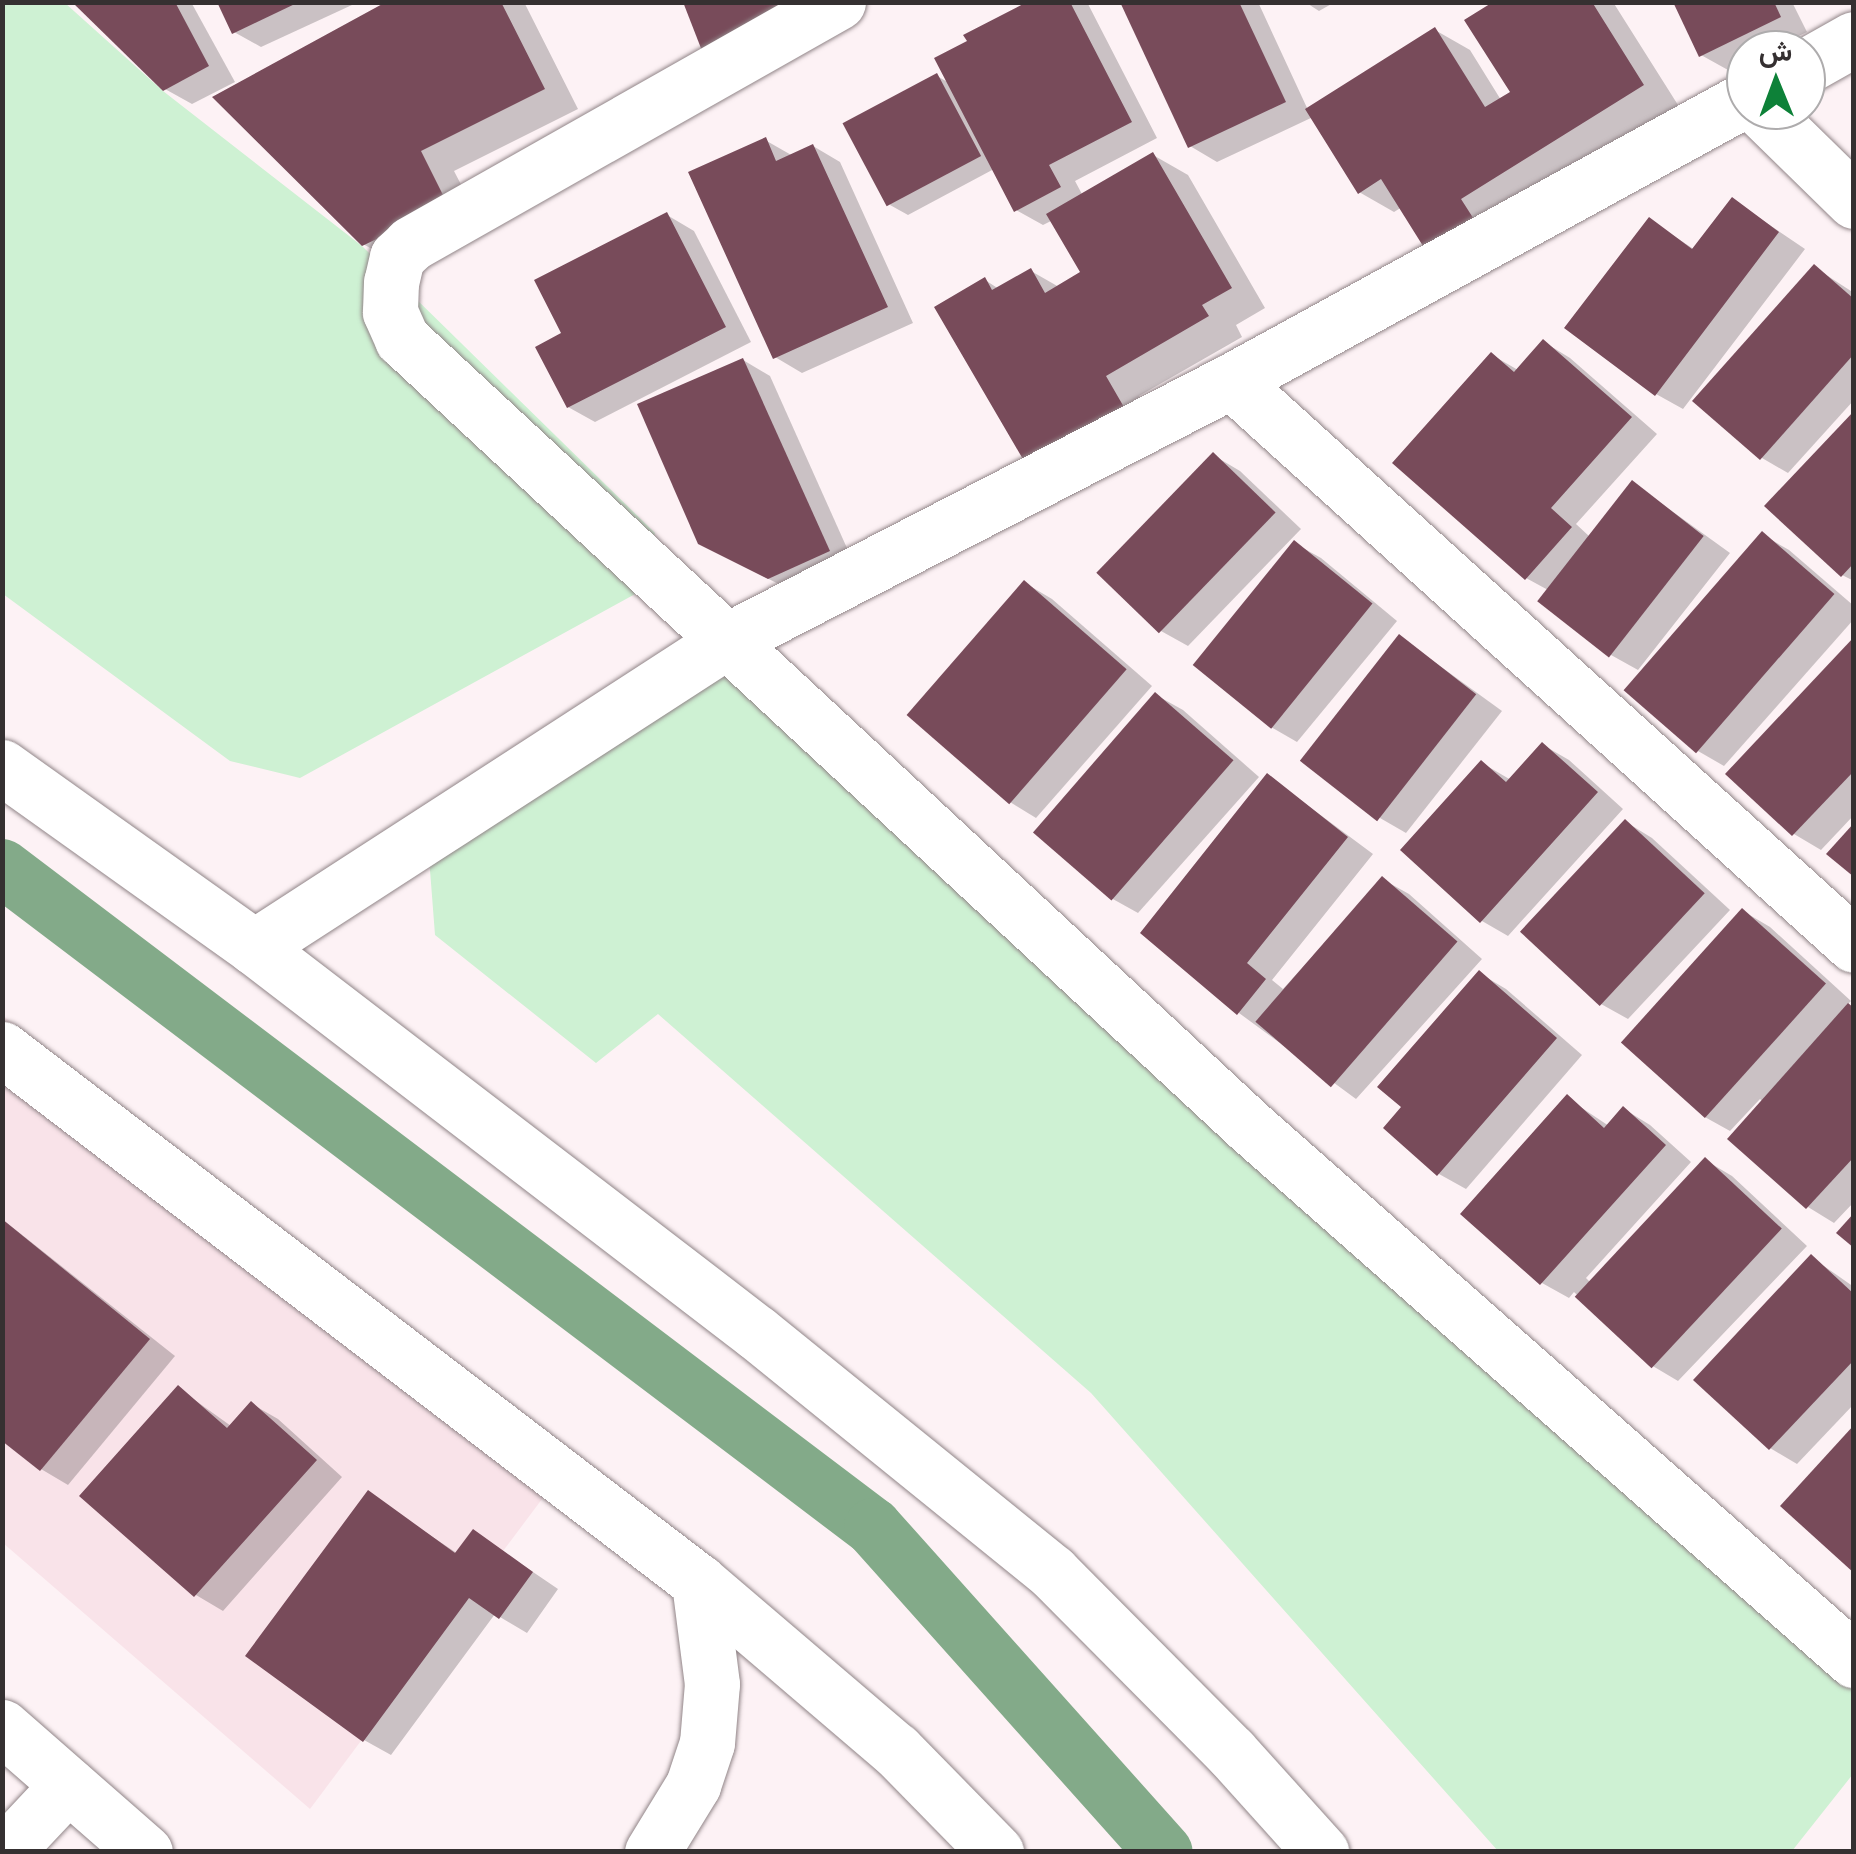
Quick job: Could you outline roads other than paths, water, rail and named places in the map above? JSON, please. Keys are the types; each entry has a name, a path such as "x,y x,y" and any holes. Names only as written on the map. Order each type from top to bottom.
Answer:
{"street":[{"path":"838,2 410,244 397,257 391,282 390,312 402,339 730,640 1250,1128 1854,1660"},
{"path":"1826,55 1854,39"},
{"path":"254,947 730,640 1231,381 1726,111"},
{"path":"1781,130 1854,201"},
{"path":"1231,381 1854,945"},
{"path":"2,766 254,947 757,1333 1052,1572 1231,1752 1321,1852"},
{"path":"2,1049 699,1582 896,1750 996,1852"},
{"path":"652,1852 693,1785 707,1743 712,1684 699,1582"},
{"path":"2,1727 144,1852"},
{"path":"5,1852 68,1785"}],"waterway":[{"path":"2,868 873,1527 1164,1852"}]}
